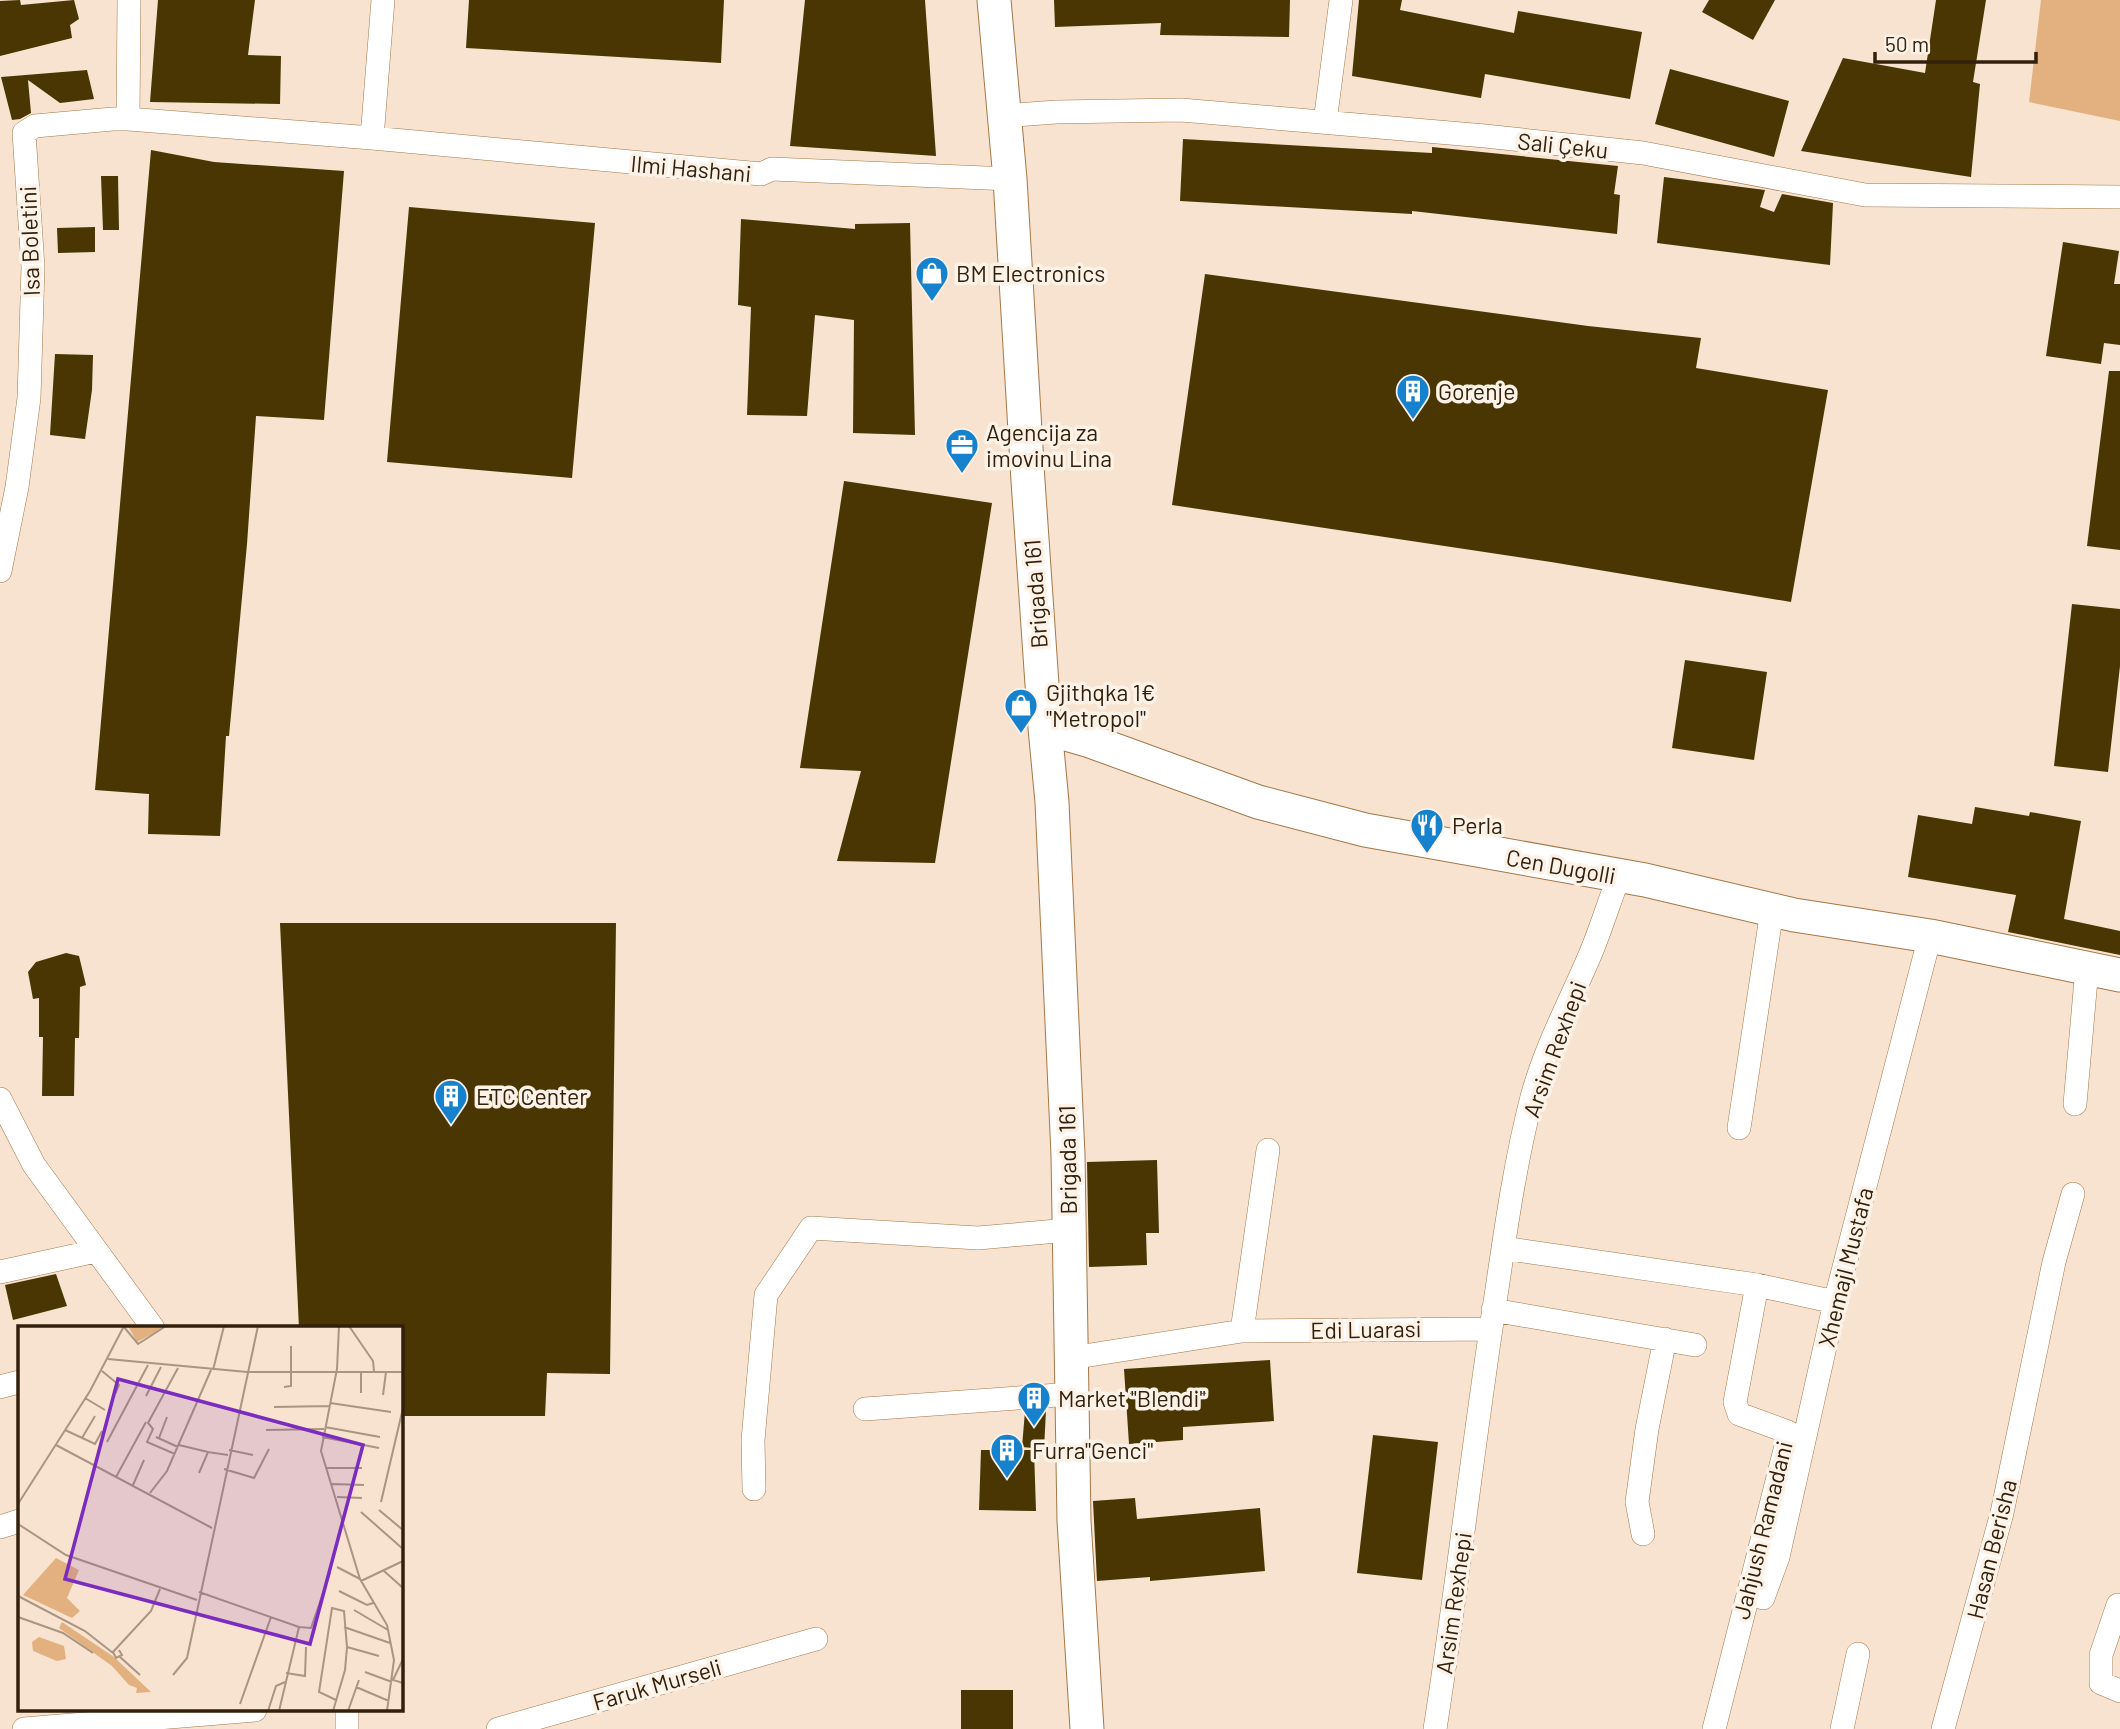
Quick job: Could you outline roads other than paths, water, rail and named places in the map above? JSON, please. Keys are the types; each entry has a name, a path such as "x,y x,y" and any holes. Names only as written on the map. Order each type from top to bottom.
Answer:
{"street":[{"path":"128,119 129,0"},
{"path":"372,138 383,0"},
{"name":"Brigada 161","path":"994,0 1010,179 1062,983 1074,1521 1087,1729"},
{"path":"1325,122 1341,0"},
{"name":"Sali Çeku","path":"1004,116 1056,111 1181,110 1643,153 1865,195 2120,197"},
{"name":"Isa Boletini","path":"0,570 17,487 29,398 33,267 24,133 35,127 113,118 128,119"},
{"name":"Ilmi Hashani","path":"128,119 372,138 761,174 772,169 1010,179"},
{"name":"Cen Dugolli","path":"1045,729 1115,750 1258,802 1365,830 1619,876 1772,910 1930,936 2120,975"},
{"name":"Arsim Rexhepi","path":"1435,1729 1456,1592 1471,1456 1503,1248 1532,1096 1619,876"},
{"path":"1739,1128 1772,910"},
{"name":"Xhemajl Mustafa","path":"1763,1598 1779,1557 1835,1303 1930,936"},
{"path":"2075,1104 2087,968"},
{"path":"0,1099 34,1165 152,1326"},
{"path":"1242,1331 1268,1150"},
{"name":"Hasan Berisha","path":"1942,1729 2002,1513 2054,1262 2073,1194"},
{"name":"Brigada 161","path":"754,1489 754,1440 766,1295 811,1228 978,1238 1069,1230"},
{"path":"1503,1248 1757,1285 1835,1303"},
{"path":"0,1272 96,1251"},
{"name":"Jahjush Ramadani","path":"1714,1729 1788,1438 1788,1432 1739,1414 1735,1402 1757,1285"},
{"path":"1492,1319 1665,1339 1695,1345"},
{"name":"Edi Luarasi","path":"1071,1358 1242,1331 1492,1319"},
{"path":"1643,1534 1637,1502 1647,1429 1665,1339"},
{"path":"0,1387 18,1382"},
{"path":"865,1409 1072,1394"},
{"path":"0,1527 18,1521"},
{"path":"2118,1605 2101,1655 2101,1683 2120,1691"},
{"name":"Faruk Murseli","path":"498,1729 816,1639"},
{"path":"1842,1729 1858,1654"},
{"path":"24,1729 231,1712"}],"place":[{"name":"BM Electronics","path":"932,303"},
{"name":"Gorenje","path":"1413,421"},
{"name":"Agencija za imovinu Lina","path":"962,475"},
{"name":"Gjithqka 1€ \"Metropol\"","path":"1021,735"},
{"name":"Perla","path":"1427,855"},
{"name":"ETC Center","path":"451,1126"},
{"name":"Market \"Blendi\"","path":"1034,1428"},
{"name":"Furra\"Genci\"","path":"1007,1480"}]}
